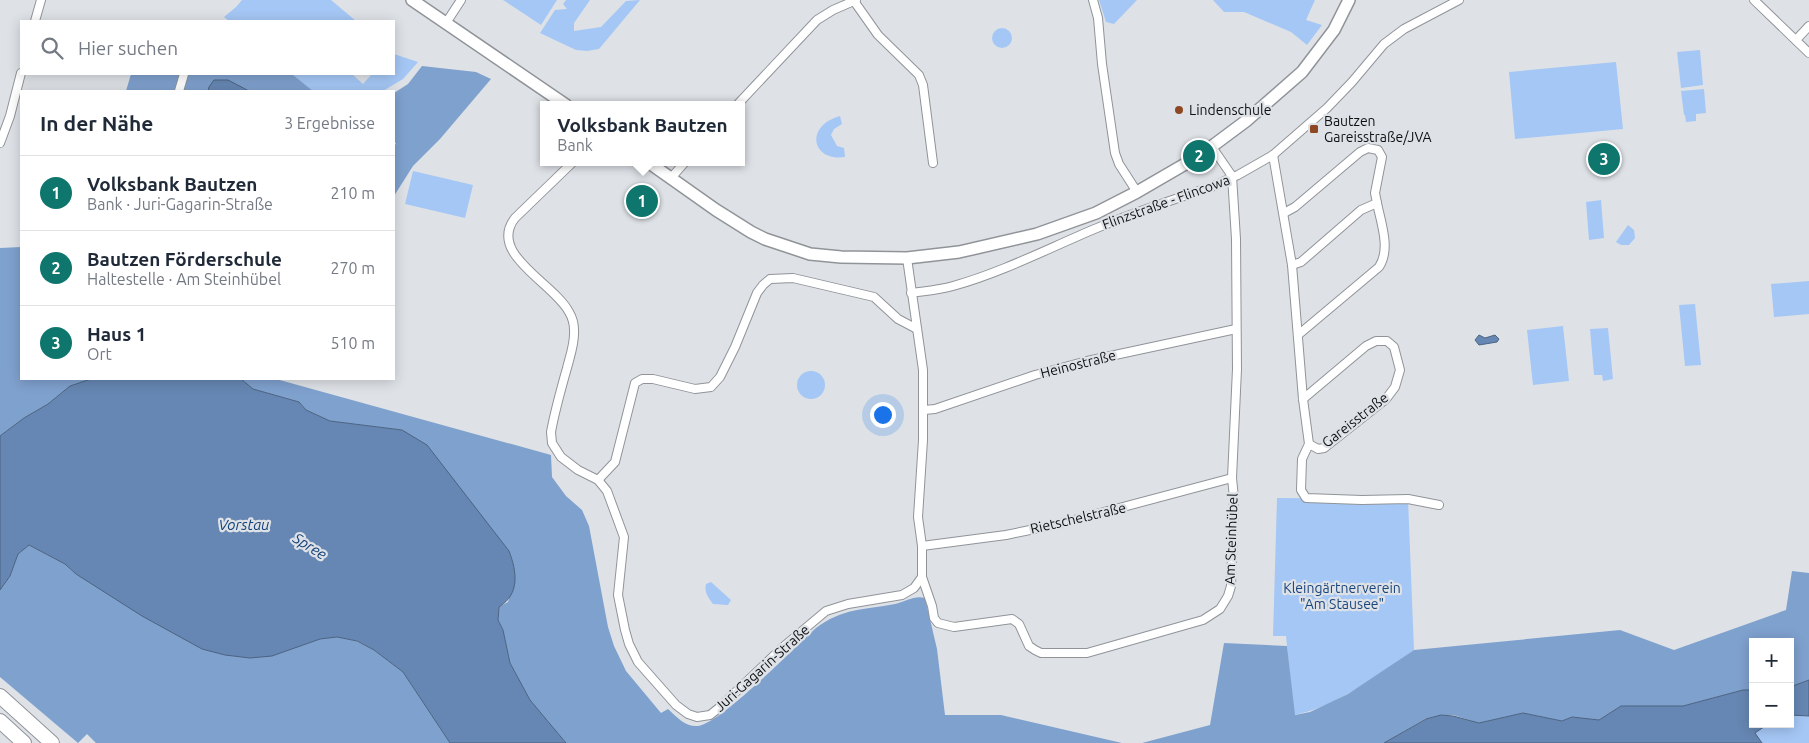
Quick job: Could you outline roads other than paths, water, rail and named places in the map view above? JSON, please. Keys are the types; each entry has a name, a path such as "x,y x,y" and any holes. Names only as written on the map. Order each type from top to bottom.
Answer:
{"highway":[{"path":"4,699 52,743"},
{"path":"0,721 24,743"}],"street":[{"path":"35,20 41,0"},
{"path":"412,0 560,101"},
{"path":"446,23 461,0"},
{"path":"1094,0 1098,18 1102,64 1115,153 1118,164 1136,192"},
{"path":"654,166 751,232 810,254 841,257 908,258 959,252 1037,234 1096,213 1166,176 1212,147 1259,111 1302,72 1334,30 1349,0"},
{"name":"Flinzstraße - Flincowa","path":"911,293 951,287 983,276 1152,205 1212,187 1232,176 1238,175 1273,155 1328,108 1384,44 1404,29 1459,0"},
{"path":"1754,0 1809,53"},
{"path":"741,101 817,20 833,10 855,1 878,35 919,75 923,85 933,163"},
{"path":"1796,40 1809,26"},
{"path":"0,143 10,116 20,75"},
{"path":"179,90 184,75"},
{"path":"1212,147 1232,176"},
{"path":"1284,213 1295,207 1360,152 1368,148 1378,150 1382,157 1375,193 1385,246 1384,259 1379,267 1298,335"},
{"name":"Gareisstraße","path":"1273,155 1292,265 1303,399 1309,444 1302,459 1302,490 1306,498 1408,500 1439,505"},
{"path":"569,166 515,218 508,228 507,236 510,247 517,258 559,298 570,315 574,332 573,344 551,432 552,443 561,457 578,470 598,480 615,462 635,383 642,379 653,379 694,389 711,387 720,377 735,347 757,293 770,279 793,278 874,297 898,319 917,329"},
{"path":"671,178 682,166"},
{"name":"Am Steinhübel","path":"922,577 934,618 938,623 954,627 1012,619 1019,624 1029,646 1041,653 1087,653 1203,620 1213,614 1224,602 1231,586 1234,498 1232,478 1237,369 1236,239 1232,176"},
{"path":"1292,265 1301,262 1361,210 1377,203"},
{"path":"908,258 911,293 923,370 922,477 918,517 922,546 922,577"},
{"name":"Heinostraße","path":"924,410 935,409 1034,375 1087,361 1236,329"},
{"name":"Gareisstraße","path":"1303,399 1366,346 1376,341 1387,341 1394,347 1400,370 1395,387 1386,399 1324,448 1318,449 1309,444"},
{"name":"Rietschelstraße","path":"922,546 1006,535 1059,524 1232,478"},
{"name":"Juri-Gagarin-Straße","path":"598,480 607,491 624,537 618,595 629,644 638,662 676,705 688,714 697,717 710,715 720,707 782,647 826,611 848,604 878,600 909,592 922,577"}],"water":[{"path":"214,80 228,80 247,90 208,90"},
{"path":"1479,335 1485,338 1495,335 1499,339 1497,342 1479,345 1475,340"},
{"name":"Vorstau","path":"88,380 242,380 253,389 299,402 306,410 330,421 402,430 427,445 509,551 514,567 514,589 506,602 499,607 498,620 503,630 510,663 530,700 566,743 450,743 403,672 374,650 357,641 337,637 320,639 272,656 250,658 225,655 202,649 142,616 76,574 65,564 29,545 18,554 10,576 0,590 0,436 24,418 48,404 70,386"},
{"path":"1809,680 1809,716 1794,715 1794,686"},
{"path":"1749,690 1749,728 1762,728 1755,733 1762,743 1384,743 1426,719 1441,715 1479,723 1523,713 1562,721 1572,717 1599,720 1621,706 1683,706"}],"place":[{"name":"Lindenschule","path":"1179,110"},
{"name":"Bautzen Gareisstraße/JVA","path":"1314,129"},
{"name":"Bautzen Förderschule","path":"1199,156"},
{"name":"Haus 1","path":"1604,159"},
{"name":"Volksbank Bautzen","path":"642,201"}],"water label":[{"name":"Spree","path":"310,546"}],"park label":[{"name":"Kleingärtnerverein \"Am Stausee\"","path":"1342,596"}]}
